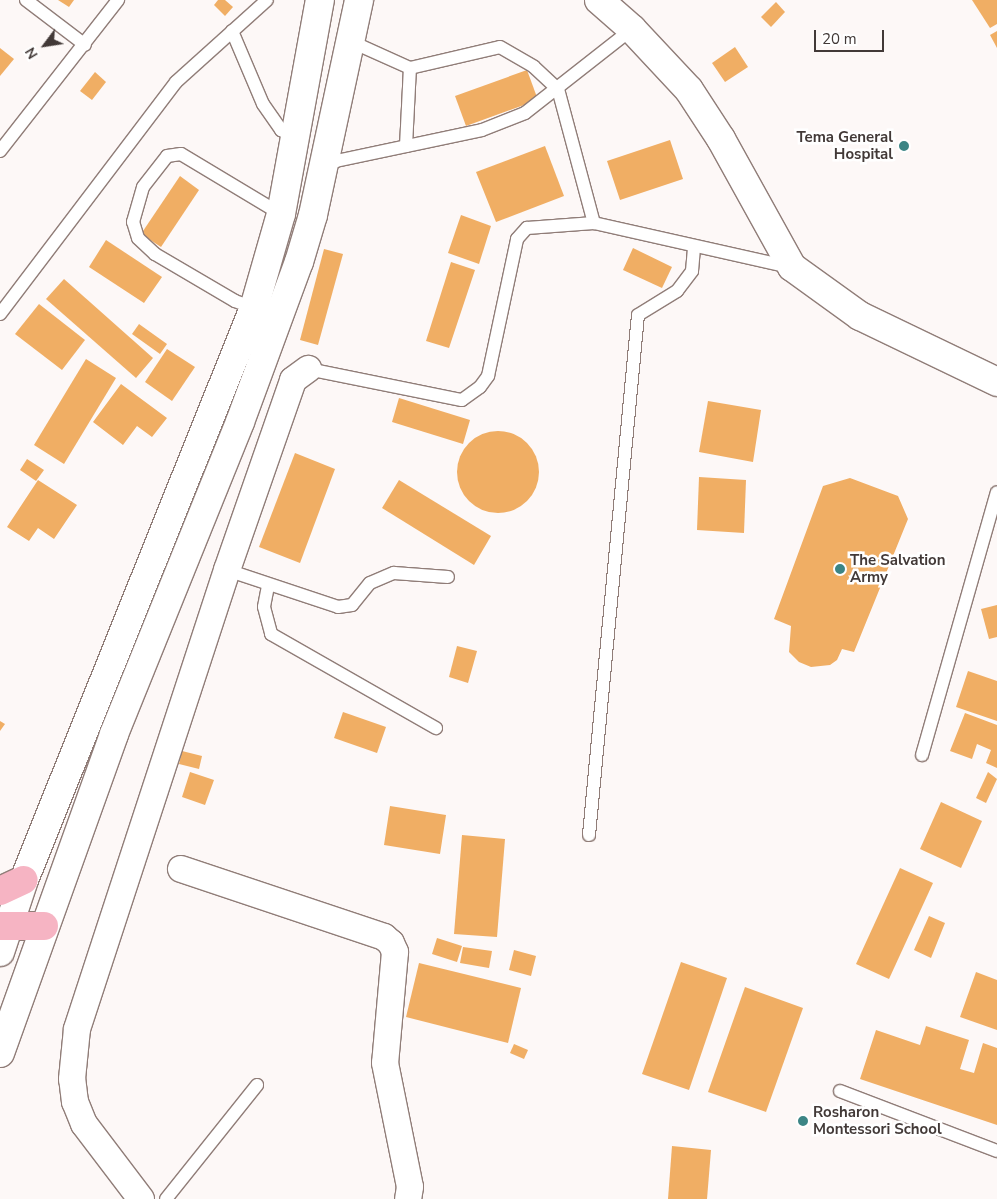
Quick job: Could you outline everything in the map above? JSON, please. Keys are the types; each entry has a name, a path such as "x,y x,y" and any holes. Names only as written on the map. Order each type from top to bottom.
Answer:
{"highway":[{"path":"0,891 24,880"},
{"path":"5,926 44,926"}],"main road":[{"path":"0,952 5,926 254,308 281,214 320,0"},
{"path":"0,1053 44,926 121,716 240,422 299,262 323,169 349,37 359,0"},
{"path":"599,0 632,29 689,90 721,139 792,267 860,316 997,382"}],"street":[{"path":"140,1199 84,1124 75,1102 73,1054 77,1029 136,842 293,380 308,369"},
{"path":"240,422 274,437"},
{"path":"181,869 384,937 391,943 395,952 385,1063 410,1187 408,1199"}],"lane":[{"path":"26,0 85,45"},
{"path":"0,151 85,45 118,0"},
{"path":"0,314 162,99 189,69 267,0"},
{"path":"323,169 336,161 482,130 524,113 558,89 632,29"},
{"path":"232,31 263,104 281,130 296,138"},
{"path":"349,37 361,46 410,68 500,47 534,66 558,89 594,223"},
{"path":"406,146 410,68"},
{"path":"254,308 235,301 155,254 138,238 133,222 143,187 167,156 181,154 281,214"},
{"path":"308,369 462,400 480,387 488,376 517,239 528,228 594,223 694,247 792,267"},
{"path":"590,835 638,315 677,291 692,271 694,247"},
{"path":"922,755 997,492"},
{"path":"227,570 268,586 338,607 352,604 370,583 394,573 448,577"},
{"path":"268,586 264,607 271,634 436,728"},
{"path":"166,1199 258,1085"},
{"path":"840,1091 997,1151"}],"building":[{"path":"58,0 74,0 69,7"},
{"path":"218,0 225,0 233,7 225,16 214,5"},
{"path":"972,0 997,0 997,24 990,28"},
{"path":"776,2 785,12 771,27 761,17"},
{"path":"997,31 997,48 990,35"},
{"path":"735,47 748,67 725,82 712,63"},
{"path":"0,48 14,59 0,76"},
{"path":"527,70 538,100 466,126 455,96"},
{"path":"95,72 106,82 92,100 80,91"},
{"path":"670,140 683,179 620,200 607,161"},
{"path":"545,146 564,196 496,222 476,172"},
{"path":"180,176 199,190 161,247 141,234"},
{"path":"461,215 491,226 479,264 448,253"},
{"path":"106,240 162,277 144,303 89,267"},
{"path":"633,248 672,267 662,288 623,270"},
{"path":"324,249 343,254 318,345 300,340"},
{"path":"451,262 475,270 449,348 426,341"},
{"path":"64,279 153,358 136,378 46,299"},
{"path":"39,304 85,340 62,370 15,334"},
{"path":"139,324 167,344 160,354 132,334"},
{"path":"167,349 195,367 172,401 145,382"},
{"path":"86,359 116,378 64,464 34,445"},
{"path":"121,384 167,418 152,437 137,426 123,445 93,422"},
{"path":"399,398 470,420 463,444 392,422"},
{"path":"708,401 761,410 753,462 699,452"},
{"path":"498,431 514,434 527,443 536,456 539,472 536,488 527,501 514,510 498,513 482,510 469,501 460,488 457,472 460,456 469,443 482,434"},
{"path":"295,453 335,469 300,563 259,547"},
{"path":"27,459 44,470 36,481 20,470"},
{"path":"699,477 746,480 744,533 697,530"},
{"name":"The Salvation Army","path":"850,478 898,496 908,519 854,652 842,649 837,660 830,665 811,667 799,662 789,652 791,626 774,619 823,486"},
{"path":"38,480 77,505 54,539 38,528 29,541 7,527"},
{"path":"399,480 491,536 474,565 382,508"},
{"path":"997,605 997,637 989,639 981,609"},
{"path":"457,646 477,651 468,683 449,677"},
{"path":"968,671 997,681 997,721 956,707"},
{"path":"343,712 386,727 377,753 334,738"},
{"path":"965,713 997,725 997,768 986,763 991,750 977,744 972,759 950,751"},
{"path":"0,721 5,724 0,731"},
{"path":"182,751 202,756 199,769 179,764"},
{"path":"190,772 214,780 205,805 182,797"},
{"path":"988,772 997,779 986,803 976,798"},
{"path":"941,802 982,821 961,868 920,849"},
{"path":"390,806 446,815 440,854 384,845"},
{"path":"462,835 505,839 497,937 454,934"},
{"path":"900,868 933,883 889,979 856,964"},
{"path":"929,916 945,923 931,958 914,950"},
{"path":"437,938 462,946 457,962 432,954"},
{"path":"463,947 492,951 489,968 460,963"},
{"path":"514,950 536,956 531,976 509,970"},
{"path":"681,962 727,978 689,1090 642,1074"},
{"path":"419,963 521,988 508,1043 406,1017"},
{"path":"976,972 997,980 997,1030 960,1017"},
{"path":"745,987 803,1008 766,1112 708,1092"},
{"path":"926,1026 969,1040 960,1069 974,1073 983,1043 997,1048 997,1125 860,1079 876,1030 920,1045"},
{"path":"514,1044 528,1050 524,1059 510,1053"},
{"path":"672,1146 711,1150 707,1199 668,1199"}],"place":[{"name":"Tema General Hospital","path":"904,146"},
{"name":"The Salvation Army","path":"840,569"},
{"name":"Rosharon Montessori School","path":"803,1121"}]}
